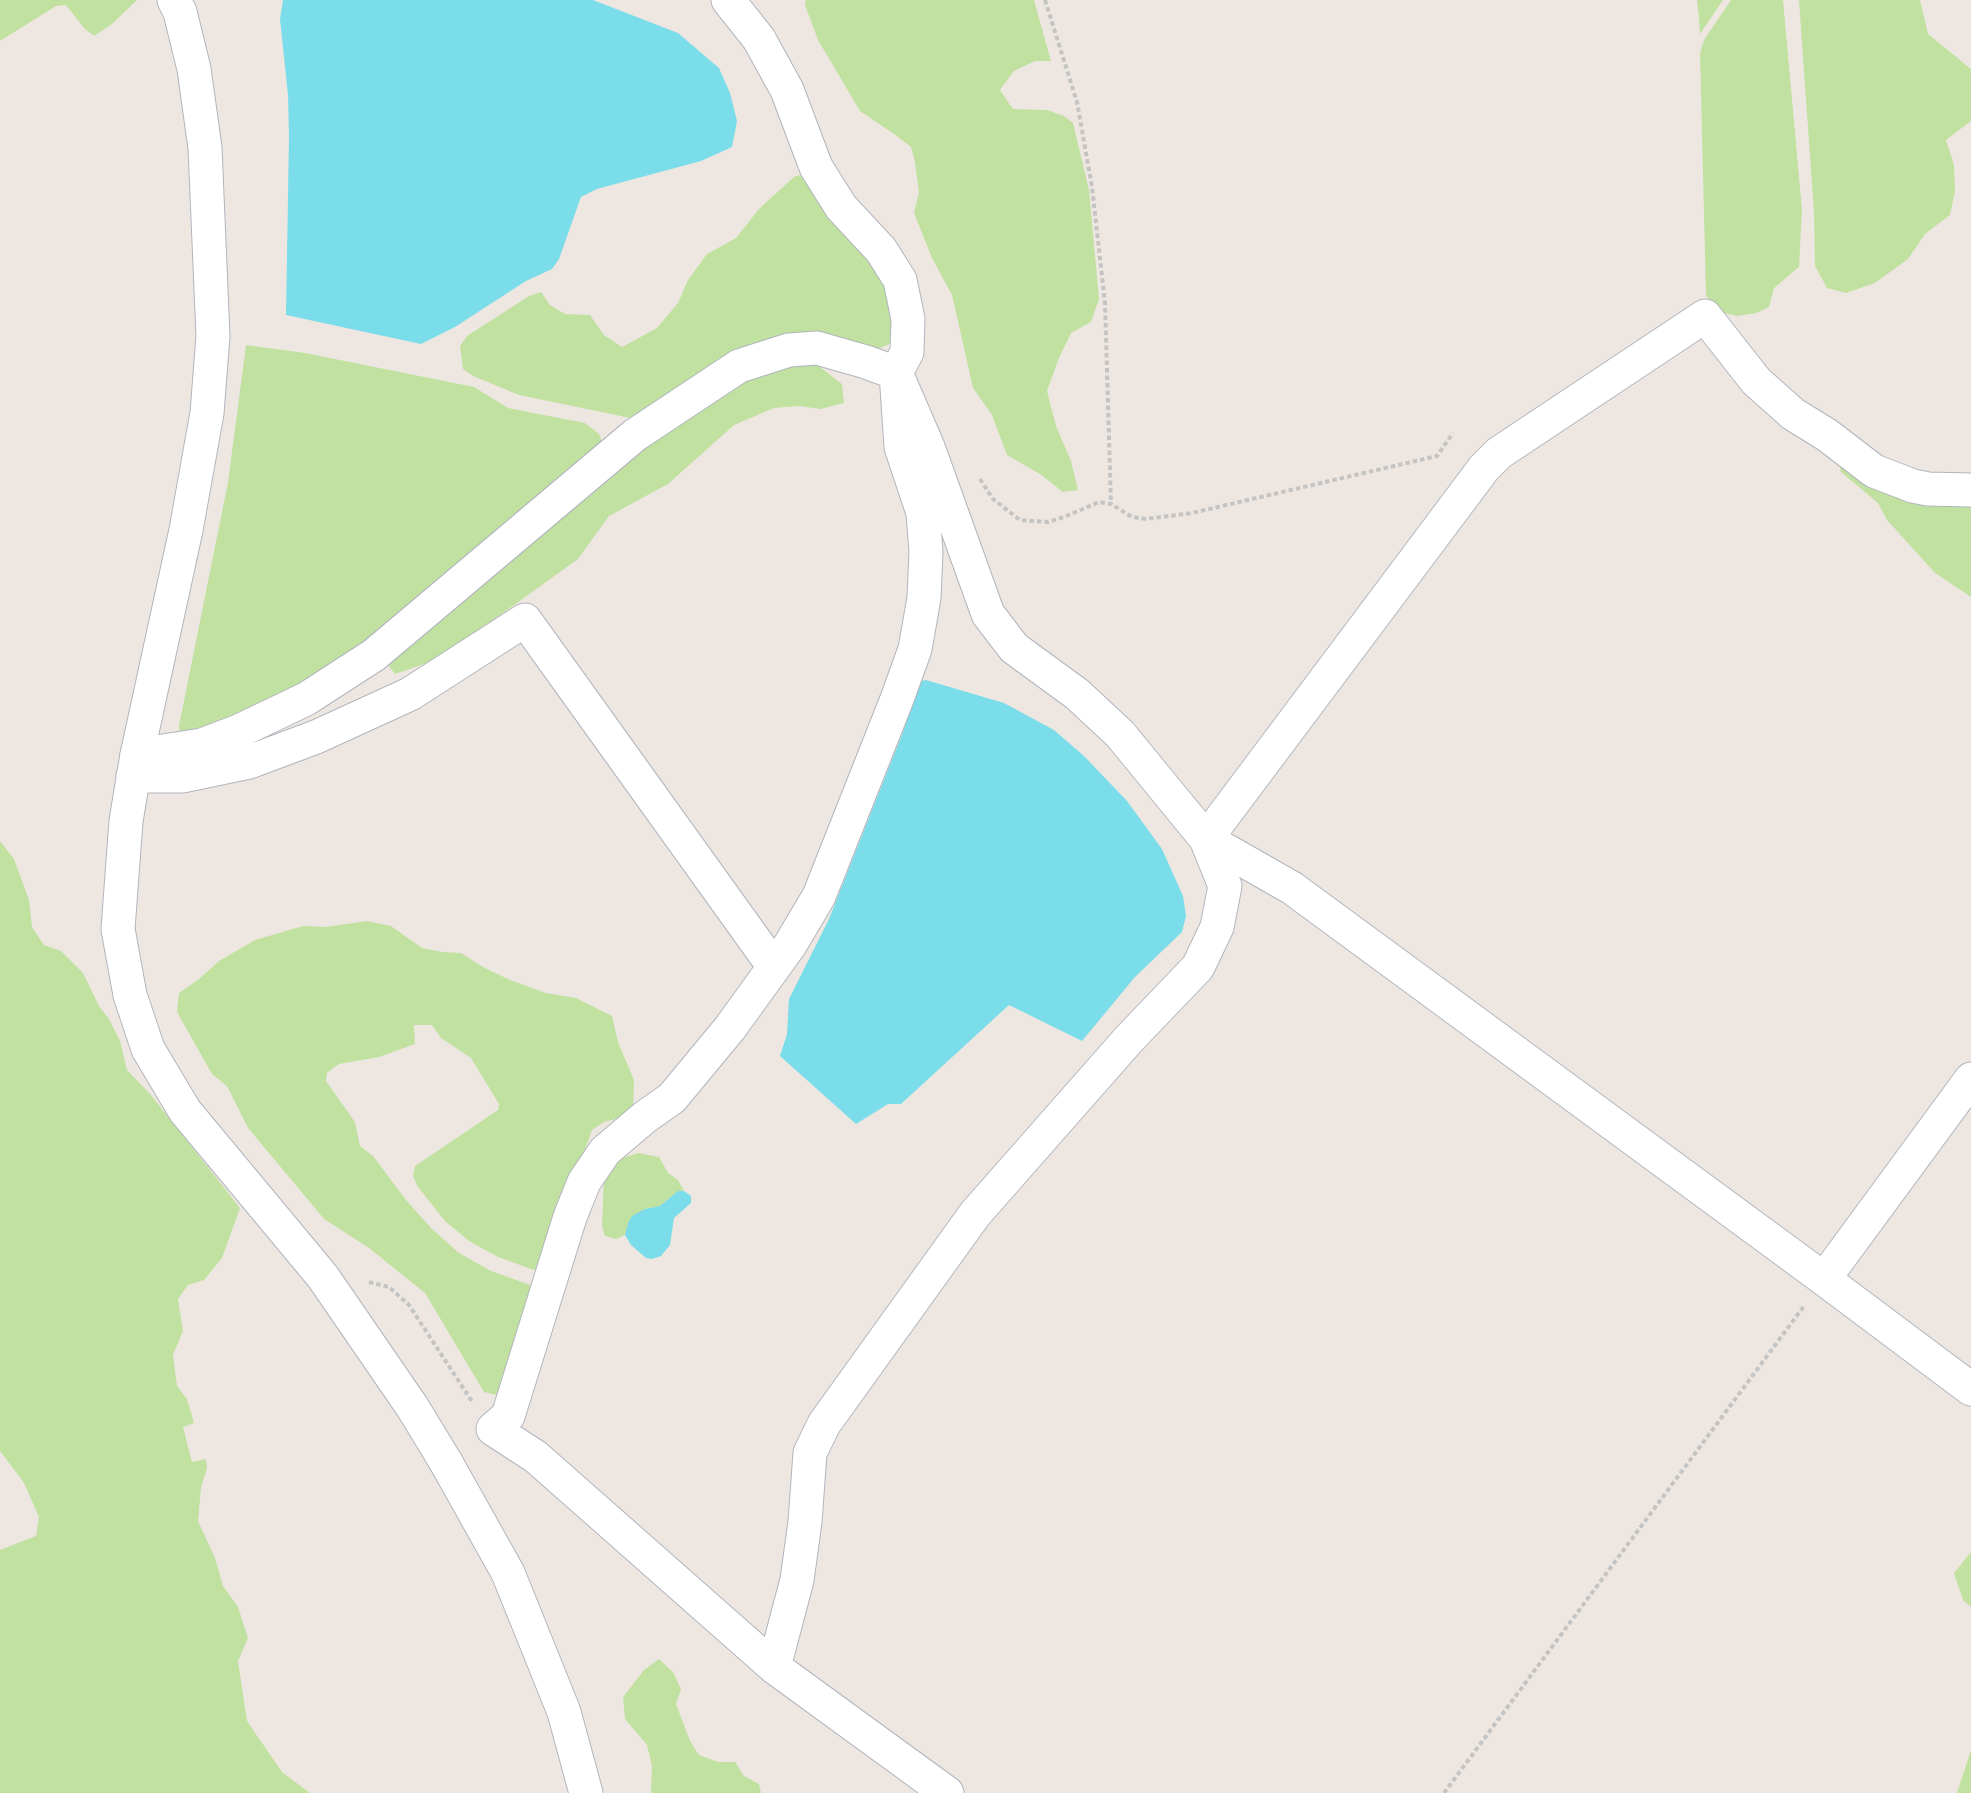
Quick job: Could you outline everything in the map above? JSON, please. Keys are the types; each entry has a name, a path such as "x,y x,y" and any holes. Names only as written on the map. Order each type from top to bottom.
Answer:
{"street":[{"path":"174,0 180,12 194,69 206,148 213,336 207,413 186,530 135,765 126,821 118,928 130,995 148,1049 185,1111 323,1277 413,1408 447,1464 508,1573 564,1712 586,1793"},
{"path":"728,0 759,39 787,90 816,167 841,207 881,250 900,280 909,319 907,352 896,373 901,447 923,513 926,552 924,598 915,650 819,896 774,967 730,1028 672,1098 645,1117 605,1151 584,1182 570,1217 508,1416 493,1429 536,1457 774,1667 947,1793"},
{"path":"1206,839 1484,468 1499,453 1705,316 1756,381 1793,414 1827,435 1874,471 1913,486 1929,489 1971,490"},
{"path":"135,765 202,745 239,731 316,693 374,655 635,435 739,366 789,350 816,348 896,373 928,447 987,614 1014,648 1077,694 1120,734 1206,839 1225,886 1217,927 1198,967 1129,1039 975,1214 824,1424 810,1453 797,1580 774,1667"},
{"path":"135,765 182,776 249,762 316,737 410,694 525,620 774,967"},
{"path":"1206,839 1292,888 1971,1389"},
{"path":"1824,1279 1971,1079"}],"path":[{"path":"1044,0 1077,102 1092,187 1105,303 1111,504"},
{"path":"974,470 993,499 1020,520 1048,522 1099,502 1111,504 1132,517 1146,519 1192,513 1437,456 1453,433"},
{"path":"323,1277 370,1282 389,1287 409,1305 479,1413 493,1429"},
{"path":"1444,1793 1824,1279"}],"green space":[{"path":"0,0 137,0 112,24 94,36 84,28 66,5 56,6 0,41"},
{"path":"806,0 1034,0 1051,61 1035,61 1014,71 1000,90 1013,109 1047,110 1064,116 1073,123 1089,190 1099,299 1091,322 1071,333 1047,391 1056,426 1071,461 1078,490 1063,492 1040,474 1007,455 992,415 973,388 952,295 932,258 914,213 919,193 911,147 860,111 818,40 805,5"},
{"path":"1697,0 1723,0 1700,34 1699,18"},
{"path":"1731,0 1783,0 1802,210 1799,267 1774,288 1769,307 1756,313 1737,316 1713,307 1706,295 1700,53 1704,40"},
{"path":"1799,0 1920,0 1928,34 1971,69 1971,121 1946,140 1954,165 1955,191 1950,215 1925,234 1908,259 1875,283 1846,293 1827,288 1815,266 1814,212"},
{"path":"808,175 882,268 896,341 876,350 818,340 645,421 519,395 473,376 463,369 460,346 467,336 529,296 541,292 550,305 565,314 590,315 604,335 622,347 657,328 678,303 688,280 707,254 736,238 759,209 795,176"},
{"path":"246,345 305,353 474,387 508,408 585,423 599,434 603,444 315,686 180,739 179,726 228,482"},
{"path":"816,364 842,384 844,403 820,409 799,406 774,408 734,425 668,484 609,516 578,559 439,659 395,674 384,660 726,384 779,367"},
{"path":"1838,457 1971,498 1971,597 1935,573 1887,520 1878,503 1841,472"},
{"path":"0,841 14,859 29,900 32,927 44,945 61,951 83,973 120,1041 127,1070 150,1094 240,1208 222,1258 204,1280 188,1285 178,1299 183,1331 173,1355 177,1386 187,1399 194,1423 183,1427 192,1462 206,1459 207,1468 201,1488 198,1521 215,1558 223,1586 238,1607 248,1638 238,1661 247,1721 282,1772 310,1793 0,1793 0,1550 36,1536 39,1517 24,1483 0,1451"},
{"path":"367,921 391,926 422,948 461,953 510,980 546,993 576,998 612,1016 618,1042 634,1080 633,1113 626,1120 615,1119 604,1122 592,1130 544,1267 534,1270 498,1257 469,1241 445,1221 418,1187 413,1176 415,1166 498,1110 499,1104 471,1058 441,1038 432,1025 414,1025 415,1044 379,1057 339,1064 327,1073 326,1081 355,1122 360,1146 373,1156 406,1200 431,1228 459,1253 491,1271 536,1287 508,1381 497,1395 484,1392 425,1293 369,1248 324,1219 248,1128 227,1086 212,1074 177,1012 179,993 219,961 255,940 303,926 326,927"},
{"path":"638,1153 659,1157 668,1173 678,1180 684,1191 678,1191 660,1206 645,1209 628,1223 625,1235 616,1239 605,1236 602,1226 604,1176 616,1160"},
{"path":"1971,1552 1971,1607 1963,1600 1954,1573"},
{"path":"659,1659 673,1672 681,1689 676,1704 690,1741 699,1755 718,1762 735,1762 744,1776 759,1784 761,1793 651,1793 652,1766 647,1745 625,1719 623,1697 644,1670"},
{"path":"1971,1750 1971,1793 1957,1793"}],"water":[{"path":"283,0 593,0 678,33 719,68 730,93 737,121 732,147 701,161 597,189 581,197 559,259 552,269 526,281 455,327 421,344 286,315 289,136 288,95 280,19"},
{"path":"926,680 1004,703 1054,730 1084,756 1127,801 1162,849 1183,896 1186,916 1182,932 1135,977 1082,1041 1009,1005 901,1104 888,1104 856,1124 780,1056 787,1034 789,999 829,919 905,727 918,682"},
{"path":"678,1191 684,1191 691,1196 691,1203 674,1218 670,1245 661,1256 646,1258 631,1245 625,1235 628,1223 632,1216 645,1209 660,1206"}]}
